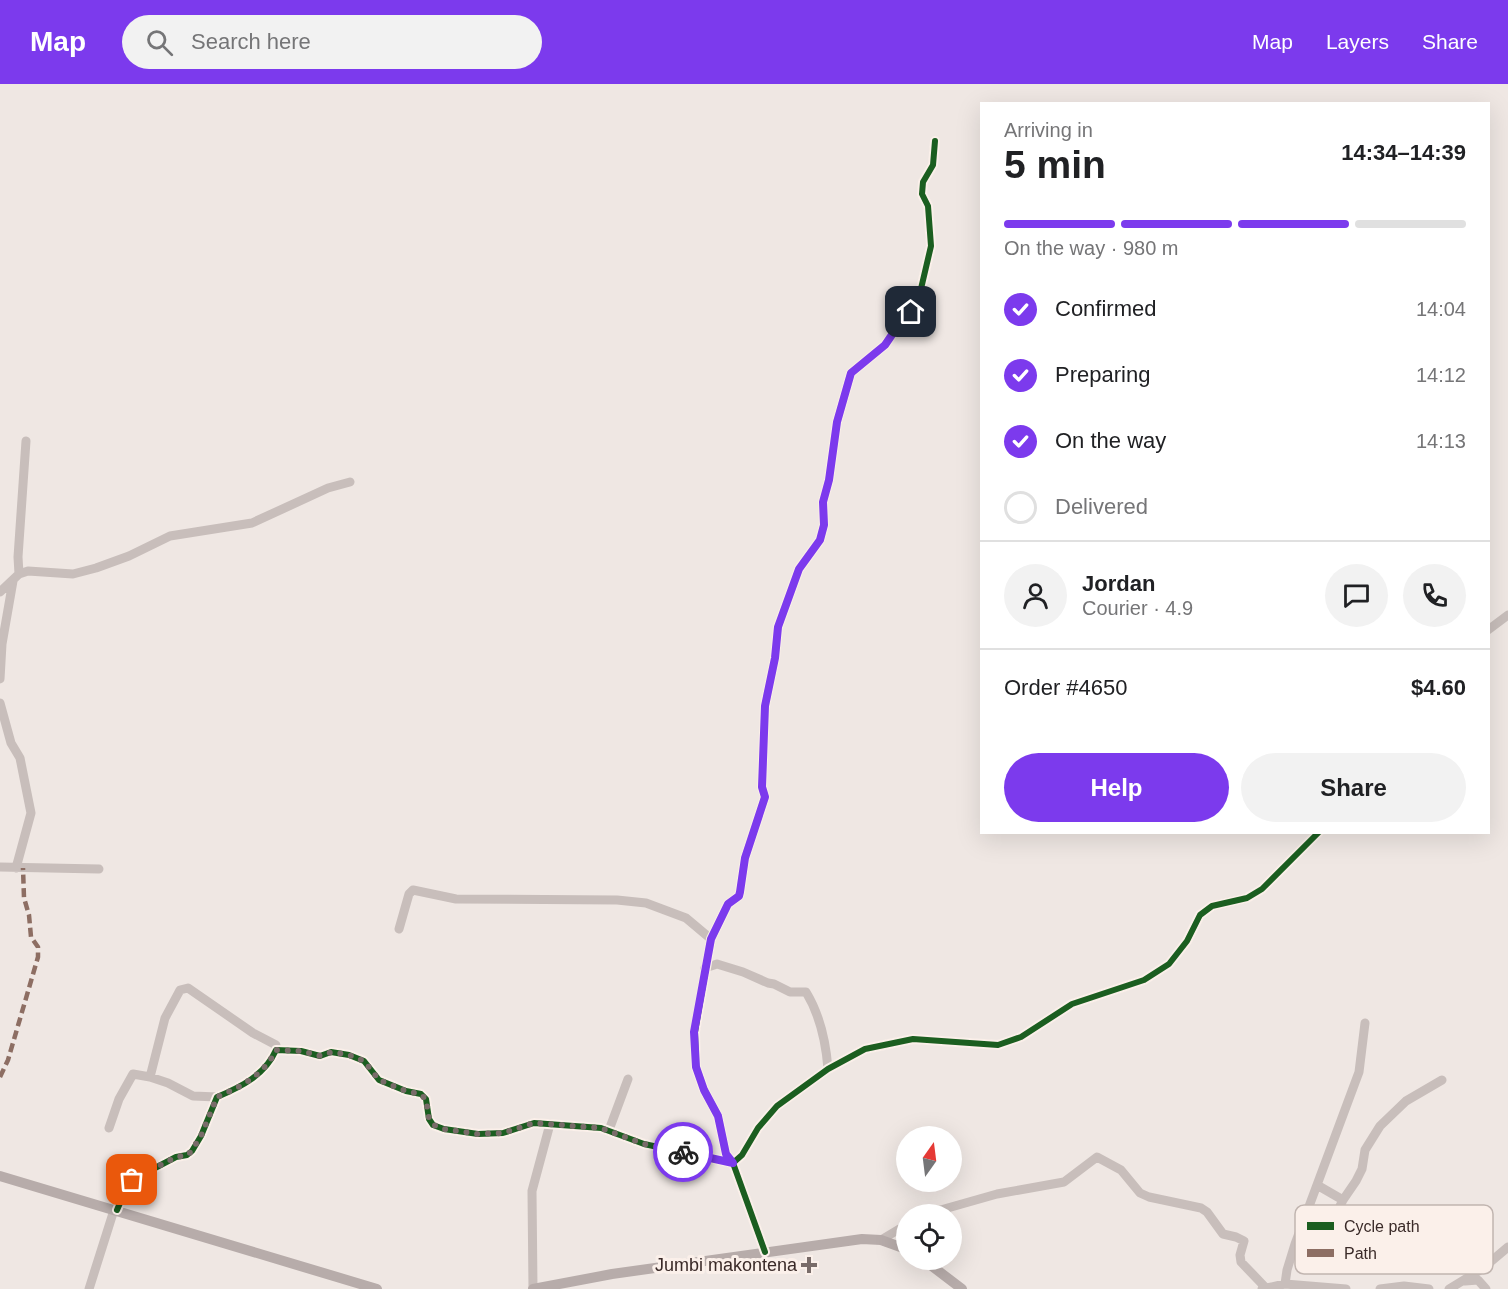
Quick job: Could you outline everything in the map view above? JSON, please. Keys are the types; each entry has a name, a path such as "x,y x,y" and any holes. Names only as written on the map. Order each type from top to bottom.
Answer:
{"main road":[{"path":"0,1176 377,1289"},
{"path":"533,1289 612,1274 862,1239 881,1240 896,1245"},
{"path":"937,1270 962,1289"}],"street":[{"path":"765,1252 733,1163 726,1154 718,1116 704,1090 696,1067 694,1032 711,939 728,904 739,896 745,858 765,797 762,787 765,706 775,658 778,627 799,569 820,540 824,525 823,502 829,480 837,422 851,373 885,345 900,323 911,312 928,267 931,246 928,206 922,194 923,182 933,165 935,141"},
{"path":"0,679 2,644 16,578 26,441"},
{"path":"0,592 28,571 73,574 96,568 129,556 170,536 252,523 328,488 350,482"},
{"path":"1490,628 1508,615"},
{"path":"0,703 12,743 20,758 31,813 16,868"},
{"path":"733,1163 742,1155 758,1128 777,1106 828,1069 865,1049 913,1040 998,1045 1021,1036 1072,1005 1144,980 1169,964 1187,941 1200,915 1212,906 1247,898 1262,888 1317,834"},
{"path":"0,867 42,866 99,869"},
{"path":"399,929 409,894 413,890 456,899 589,902 617,900 646,903 686,918 711,939"},
{"path":"705,968 717,964 743,972 790,992 806,992 813,1003 822,1030 828,1069"},
{"path":"109,1128 115,1108 131,1076 137,1074 150,1077 193,1096 217,1097 248,1081 261,1071 276,1050 276,1045 253,1033 184,987 180,990 165,1018 150,1077"},
{"path":"1310,1205 1359,1072 1365,1023"},
{"path":"276,1050 301,1051 320,1056 332,1052 364,1061 379,1080 420,1094 426,1099 429,1119 434,1125 444,1129 478,1134 503,1133 534,1123 609,1130 644,1144 733,1163"},
{"path":"609,1130 628,1079"},
{"path":"1340,1205 1362,1169 1365,1150 1380,1126 1406,1101 1442,1080"},
{"path":"89,1289 115,1210 126,1189 136,1178 176,1157 188,1155 201,1136 217,1097"},
{"path":"533,1289 532,1191 550,1124"},
{"path":"962,1204 997,1194 1064,1182 1097,1157 1121,1170 1140,1192 1149,1197 1201,1208 1207,1212 1223,1234 1244,1241 1240,1255 1241,1262 1264,1288 1285,1284 1346,1289"},
{"path":"1317,1185 1343,1200"},
{"path":"881,1240 896,1231"},
{"path":"1285,1284 1295,1246"},
{"path":"1493,1260 1508,1247"},
{"path":"1453,1286 1473,1274"},
{"path":"1453,1286 1469,1280 1478,1280 1485,1289"},
{"path":"1380,1289 1404,1286 1429,1289"}],"marked path":[{"path":"0,1077 8,1060 38,957 38,947 31,937 29,915 24,898 23,868"}],"cycle path":[{"path":"935,141 933,165 923,182 922,194 928,206 931,246 920,293 911,312 900,323 885,345 851,373 837,422 829,480 823,502 824,525 820,540 799,569 778,627 775,658 765,706 762,787 765,797 745,858 739,896 728,904 711,939 695,1032 696,1067 704,1090 718,1116 726,1154 733,1163 742,1155 758,1128 777,1106 828,1069 865,1049 913,1039 998,1045 1021,1037 1072,1004 1144,980 1169,964 1187,941 1200,915 1212,906 1247,898 1262,889 1317,834"},
{"path":"117,1210 126,1189 136,1178 192,1151 201,1136 217,1097 235,1089 259,1073 276,1050 301,1051 320,1056 331,1052 349,1055 364,1061 379,1080 406,1091 421,1094 426,1099 429,1119 433,1125 444,1129 478,1134 503,1133 534,1123 601,1128 644,1144 733,1163 765,1252"}],"way so far":[{"path":"132,1180 176,1157 188,1155 201,1136 217,1097 248,1081 261,1071 276,1050 301,1051 320,1056 332,1052 364,1061 379,1080 420,1094 426,1099 429,1119 434,1125 444,1129 478,1134 503,1133 534,1123 601,1128 616,1132 633,1141 683,1152"}],"place":[{"name":"Jumbi makontena","path":"809,1265"}],"route":[{"path":"683,1152 733,1163 726,1154 718,1116 704,1090 696,1067 697,1050 694,1032 711,939 728,904 739,896 745,858 765,797 762,787 765,706 775,658 778,627 799,569 820,540 824,525 823,502 829,480 837,422 851,373 885,345 900,323 911,312"}]}
